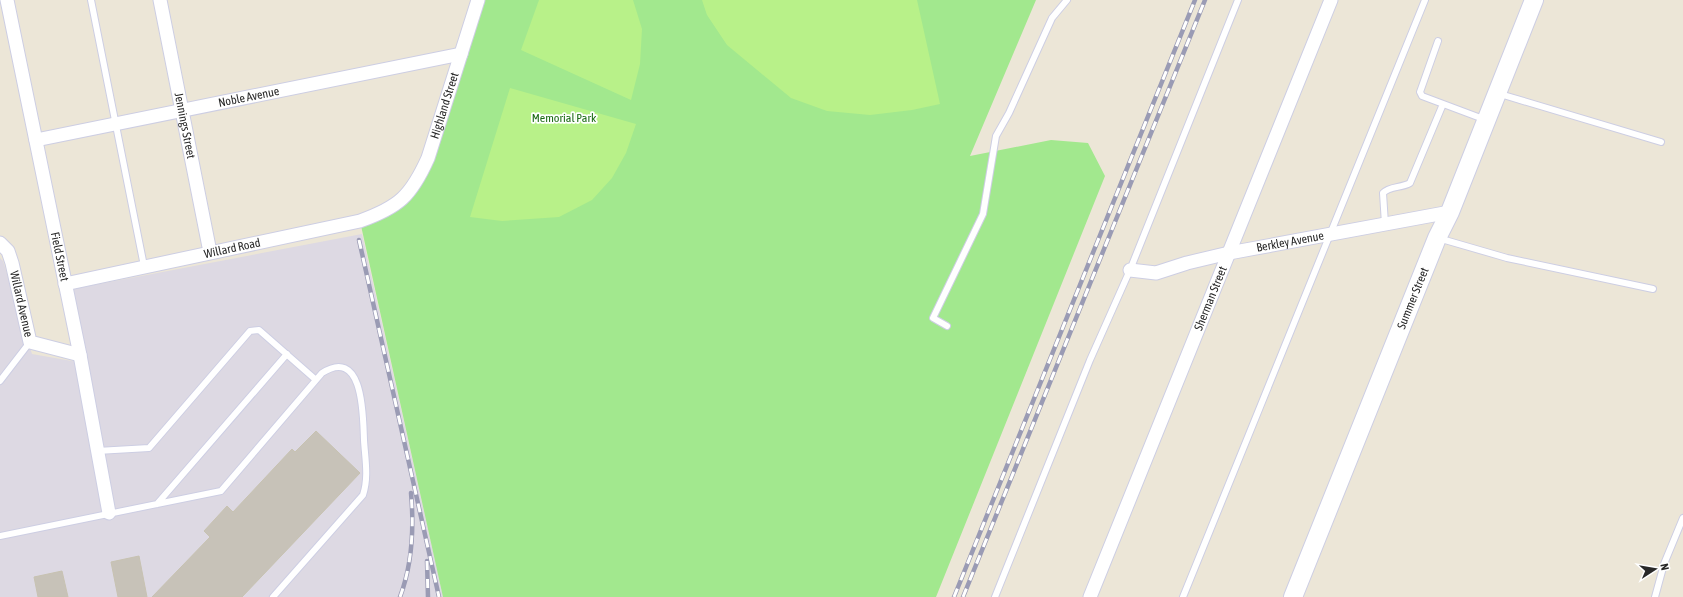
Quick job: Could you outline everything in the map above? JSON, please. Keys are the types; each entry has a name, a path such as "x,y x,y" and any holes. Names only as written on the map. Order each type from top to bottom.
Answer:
{"street":[{"name":"Field Street","path":"7,0 80,355 109,513"},
{"name":"Jennings Street","path":"160,0 210,252"},
{"name":"Highland Street","path":"397,204 410,192 419,178 428,158 478,0"},
{"name":"Sherman Street","path":"1090,597 1331,0"},
{"name":"Summer Street","path":"1293,597 1437,238 1450,212 1487,121 1534,0"},
{"name":"Noble Avenue","path":"36,140 461,54"},
{"name":"Willard Road","path":"65,284 360,221 380,214 397,204"},
{"name":"Berkley Avenue","path":"1130,270 1156,273 1187,263 1228,253 1450,212"},
{"name":"Willard Avenue","path":"0,243 8,251 12,262 30,342 80,355"}],"lane":[{"path":"91,0 144,266"},
{"path":"947,326 933,318 983,214 996,136 1009,113 1052,18 1067,0"},
{"path":"995,597 1090,360 1130,270 1238,0"},
{"path":"1183,597 1425,0"},
{"path":"1438,41 1420,92 1422,96 1487,121"},
{"path":"1498,93 1661,142"},
{"path":"1385,224 1383,193 1385,190 1406,186 1410,183 1442,104"},
{"path":"1437,238 1507,258 1653,290"},
{"path":"97,451 149,448 250,331 259,330 316,380"},
{"path":"0,381 30,342"},
{"path":"157,504 287,354"},
{"path":"0,536 221,491 316,380 328,369 346,369 352,373 358,384 364,416 366,487 359,501 272,597"},
{"path":"1655,597 1664,564 1683,518"}],"shaded area":[{"path":"362,234 443,597 0,597 0,258 3,261 32,354 89,364 73,289"}],"green space":[{"name":"Memorial Park","path":"478,0 1036,0 970,156 1051,140 1088,143 1105,176 936,597 443,597 360,221 409,192"},
{"path":"539,0 633,0 642,29 640,64 631,100 521,50"},
{"path":"702,0 917,0 940,104 912,110 870,115 827,111 791,98 727,45 707,15"},
{"name":"Memorial Park","path":"510,88 636,124 626,153 612,178 592,200 559,217 502,221 470,217"}],"building":[{"path":"316,431 360,473 242,597 152,597 210,537 204,531 227,506 233,512 292,449 295,452"},
{"path":"139,556 147,597 118,597 111,562"},
{"path":"62,571 68,597 38,597 34,577"}],"railway":[{"path":"954,597 1195,0"},
{"path":"963,597 1205,0"},
{"path":"359,240 439,597"},
{"path":"400,597 410,559 412,532 411,493"},
{"path":"427,561 428,597"}]}
